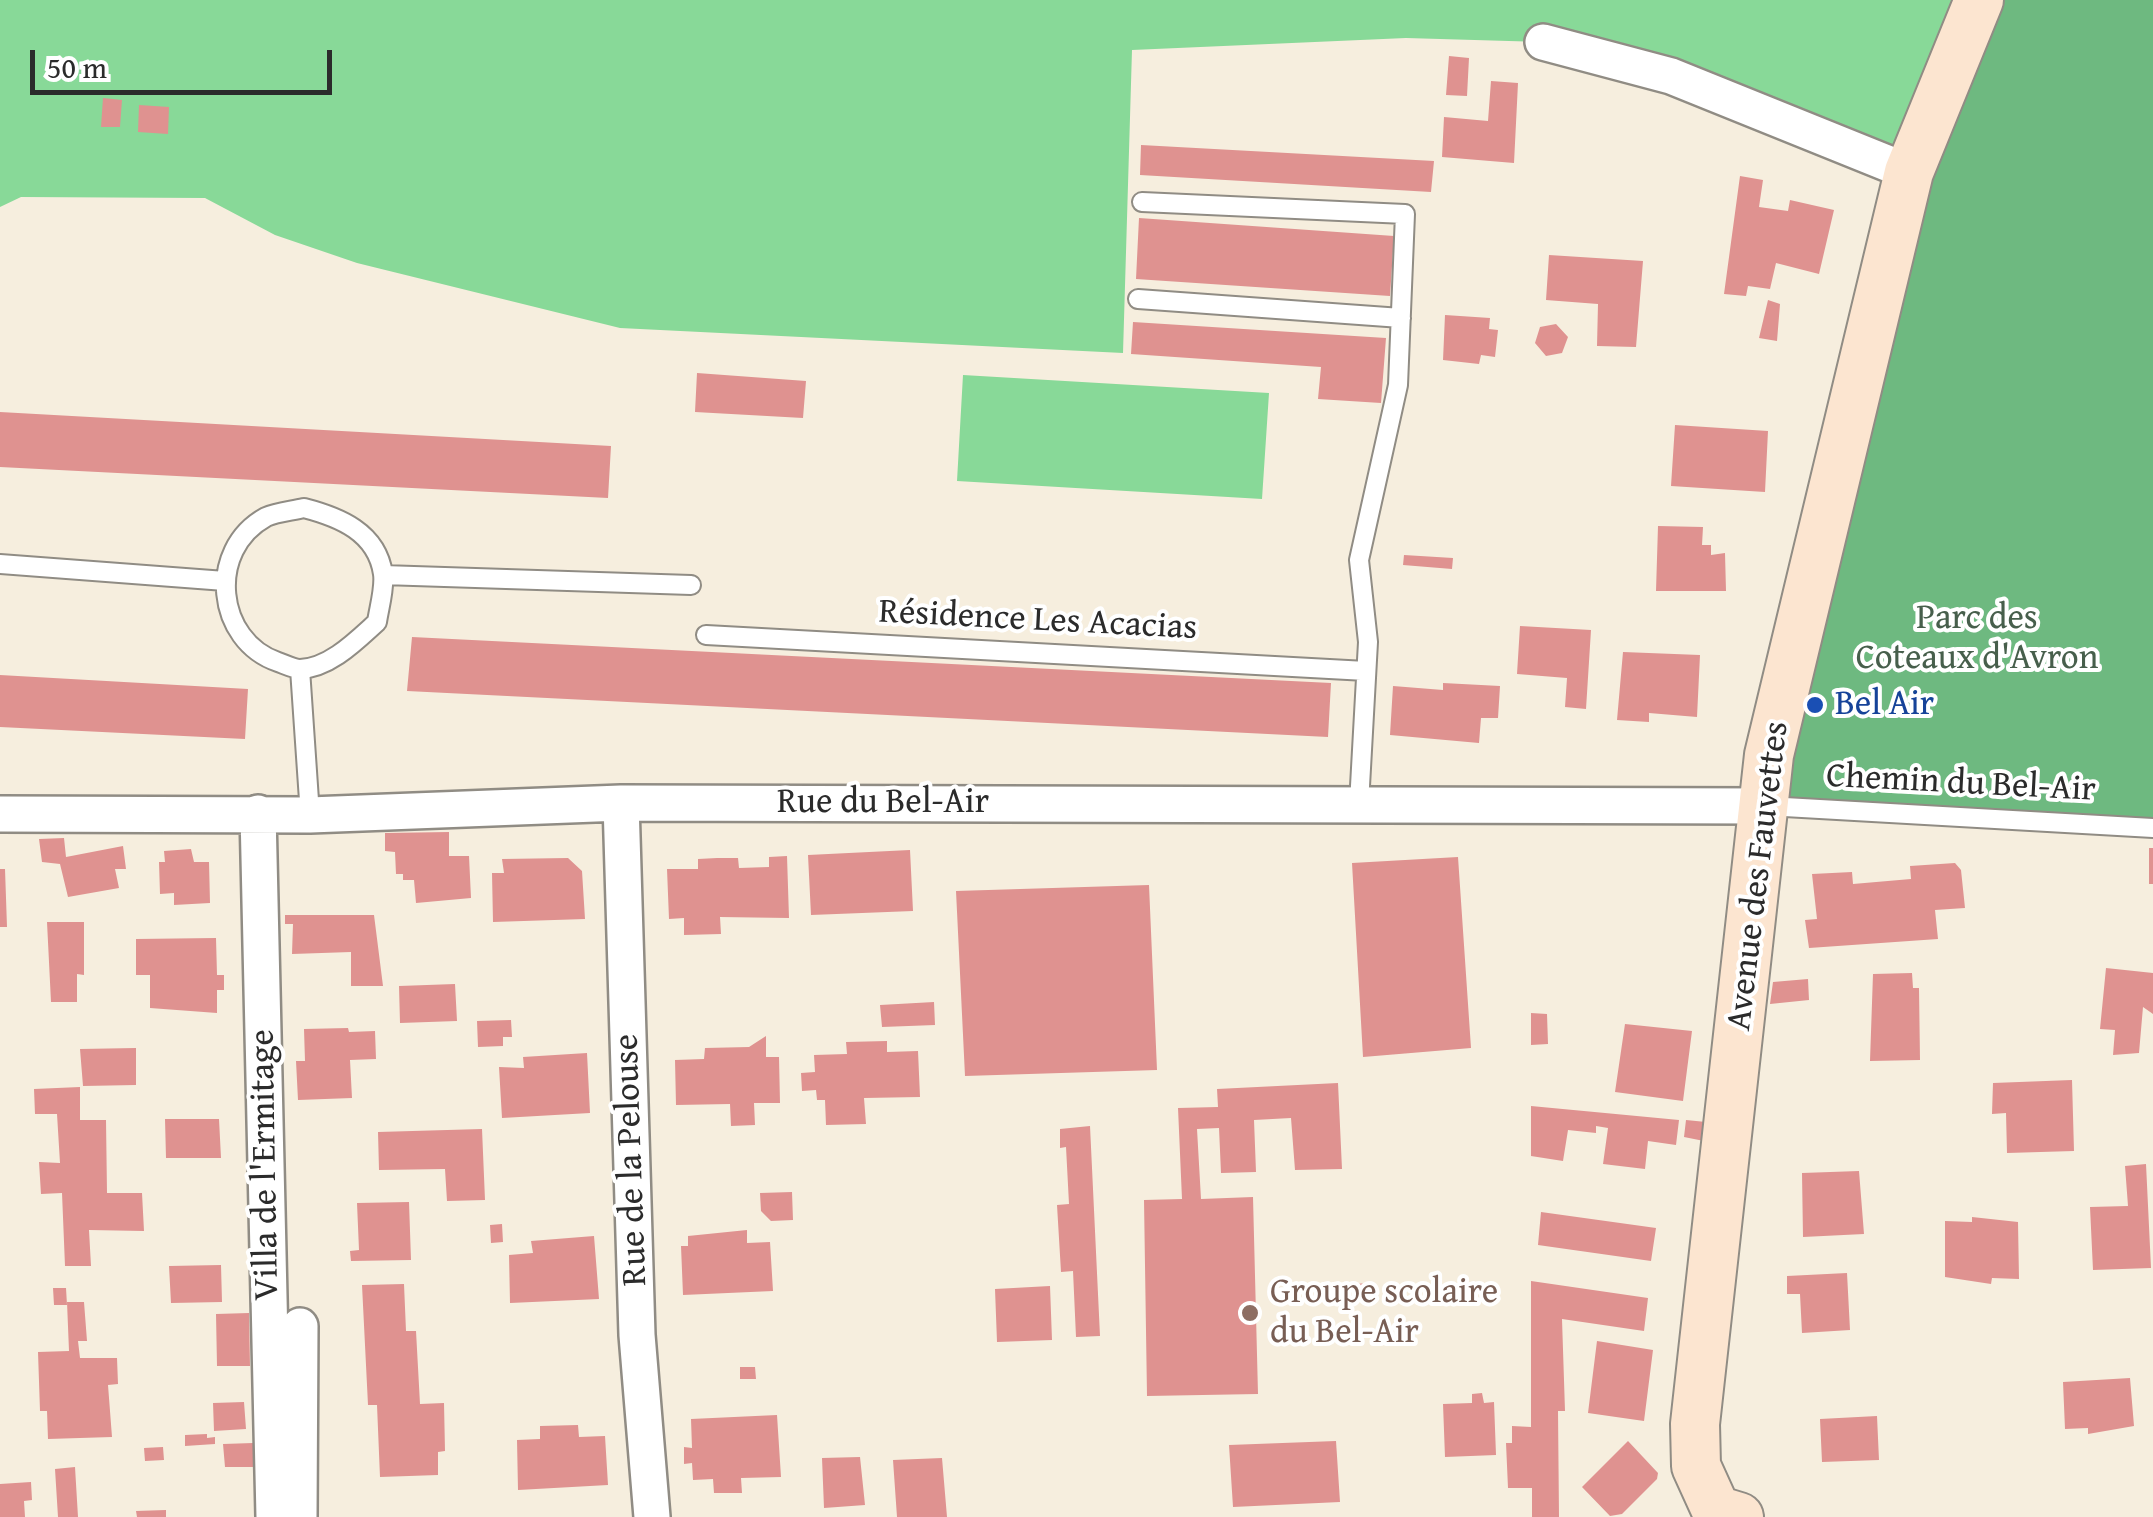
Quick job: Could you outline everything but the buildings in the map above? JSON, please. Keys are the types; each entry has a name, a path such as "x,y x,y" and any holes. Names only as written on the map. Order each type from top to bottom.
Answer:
{"street":[{"name":"Avenue des Fauvettes","path":"1720,1515 1696,1466 1695,1424 1769,755 1909,172 1979,0"},
{"path":"1543,42 1671,76 1909,172"},
{"name":"Rue du Bel-Air","path":"0,814 310,814 621,803 1766,806"},
{"name":"Rue de la Pelouse","path":"621,803 637,1335 652,1517"},
{"name":"Villa de l'Ermitage","path":"258,813 274,1517"},
{"path":"299,1517 300,1326"}],"lane":[{"path":"1142,202 1405,214 1398,386 1359,560 1366,671 1359,804"},
{"path":"1138,300 1401,318"},
{"path":"304,508 340,517 369,540 384,575 377,622 344,652 300,669 258,655 229,620 225,581 238,541 267,516 304,508"},
{"path":"0,564 225,581"},
{"path":"384,575 691,586"},
{"name":"Résidence Les Acacias","path":"706,635 1366,671"},
{"path":"300,669 310,814"},
{"name":"Chemin du Bel-Air","path":"1766,806 2153,828"}],"green space":[{"path":"0,0 1979,0 1909,172 1543,42 1406,38 1132,50 1123,353 620,328 357,263 275,235 205,198 21,197 0,207"},
{"name":"Parc des Coteaux d'Avron","path":"1979,0 2153,0 2153,828 1766,806"},
{"path":"963,375 1269,393 1262,499 957,481"}],"place":[{"name":"Bel Air","path":"1815,705"},
{"name":"Groupe scolaire du Bel-Air","path":"1250,1313"}]}
